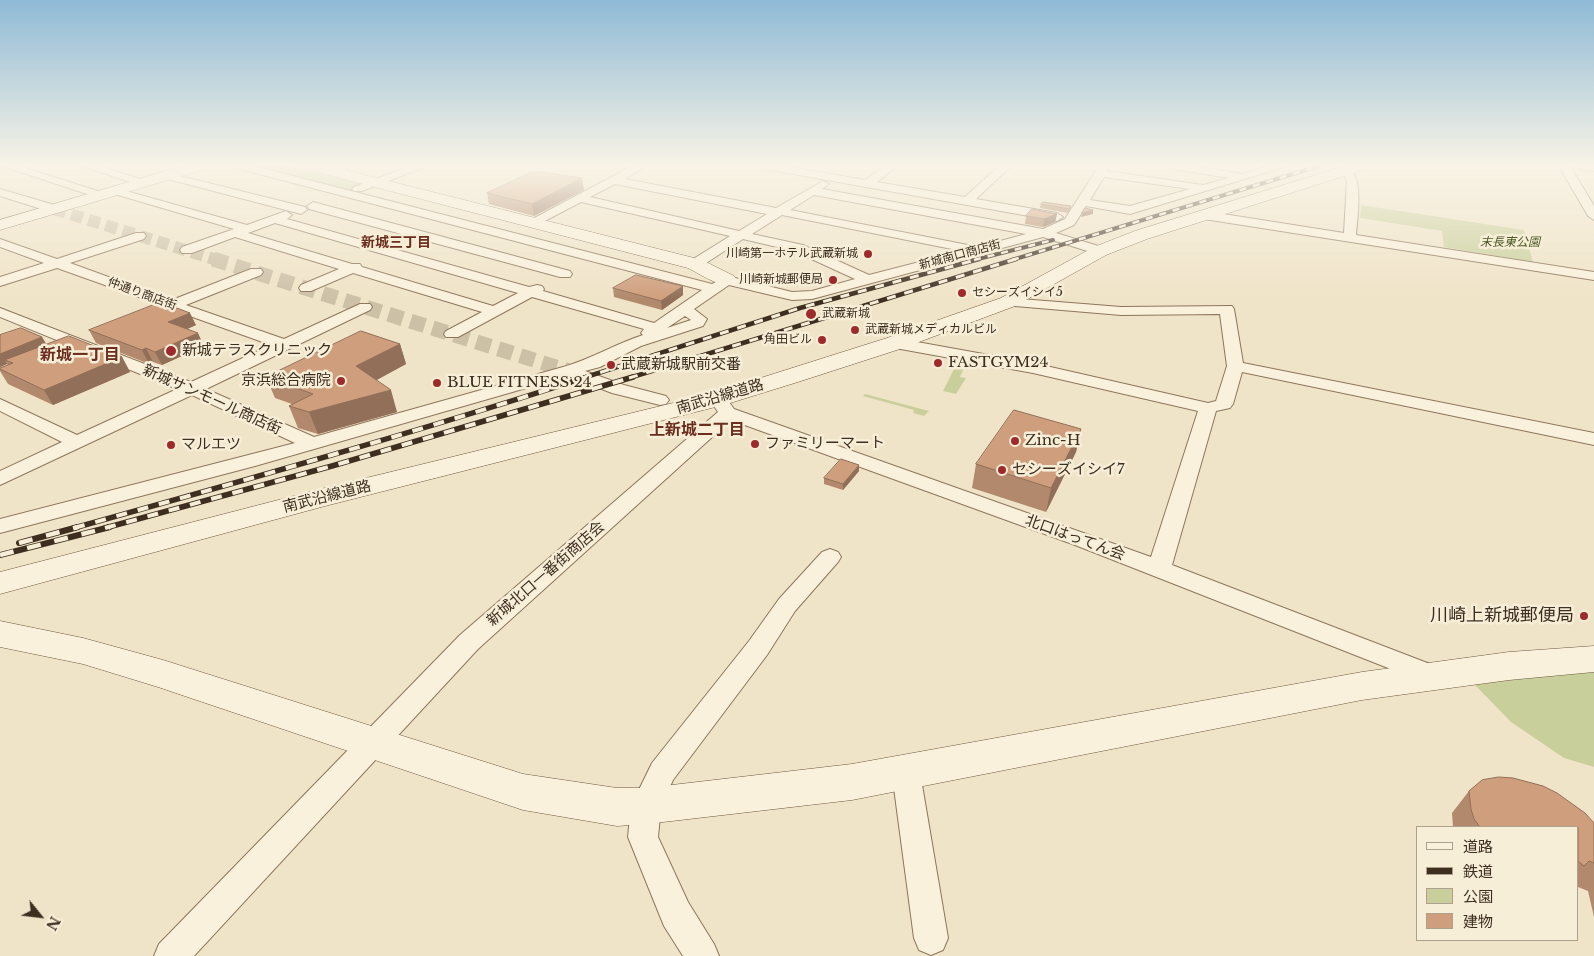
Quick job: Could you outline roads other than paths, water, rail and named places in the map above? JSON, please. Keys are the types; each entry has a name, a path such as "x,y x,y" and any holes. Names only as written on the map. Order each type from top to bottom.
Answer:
{"street":[{"path":"0,225 49,211"},
{"path":"170,211 241,231 351,269 494,312"},
{"path":"188,250 299,211"},
{"path":"318,211 565,274"},
{"name":"新城南口商店街","path":"416,211 594,259 720,285 792,296 812,295 1047,232 1067,225 1072,219"},
{"path":"481,211 695,264 720,285 635,343"},
{"path":"531,223 555,211"},
{"path":"634,211 798,248 868,280"},
{"path":"771,211 980,250"},
{"path":"924,211 1047,232 1100,251"},
{"path":"1024,211 1072,219 1077,211"},
{"name":"南武沿線道路","path":"0,583 317,499 723,406 1008,302 1100,251 1141,235 1218,211"},
{"path":"1350,237 1351,211"},
{"path":"306,288 486,212"},
{"path":"695,264 778,212"},
{"path":"1204,215 1594,276"},
{"path":"275,219 656,328"},
{"path":"0,282 140,236"},
{"name":"仲通り商店街","path":"0,243 285,345"},
{"path":"452,334 620,245"},
{"path":"155,312 256,272"},
{"path":"895,343 1033,368 1208,408 1224,404 1232,385 1235,366 1227,309 1121,311 1008,302"},
{"path":"0,480 365,306"},
{"path":"0,526 313,444 594,363 635,343 698,324 698,319 685,309"},
{"name":"新城サンモール商店街","path":"0,312 192,389 313,444"},
{"path":"51,353 94,336"},
{"path":"1235,366 1594,439"},
{"path":"568,371 618,389 660,400"},
{"path":"0,404 78,443"},
{"name":"北口はってん会","path":"723,406 1159,569 1436,676"},
{"name":"新城北口一番街商店会","path":"171,956 469,642 723,406"},
{"path":"1159,569 1208,408"},
{"path":"702,956 676,914 643,837 646,806 662,772 758,648 786,606 830,557"},
{"path":"0,634 83,651 163,674 372,744 524,792 617,807 646,806 852,782 1362,686 1509,666 1594,659"},
{"path":"906,773 931,938"}],"tunnel":[{"path":"59,211 217,260"},
{"path":"213,259 569,371"}],"railway":[{"path":"1012,260 1173,211"},
{"path":"974,260 1053,240"},
{"path":"583,378 800,308 979,259"},
{"path":"629,378 1016,259"},
{"path":"74,528 267,474 587,377"},
{"path":"105,528 332,466 633,377"},
{"path":"19,543 78,527"},
{"path":"0,555 110,527"}],"place":[{"name":"川崎第一ホテル武蔵新城","path":"868,254"},
{"name":"川崎新城郵便局","path":"833,280"},
{"name":"セシーズイシイ5","path":"962,293"},
{"name":"武蔵新城","path":"811,314"},
{"name":"武蔵新城メディカルビル","path":"855,330"},
{"name":"角田ビル","path":"822,340"},
{"name":"新城テラスクリニック","path":"171,351"},
{"name":"FASTGYM24","path":"938,363"},
{"name":"武蔵新城駅前交番","path":"611,365"},
{"name":"京浜総合病院","path":"341,381"},
{"name":"BLUE FITNESS 24","path":"437,383"},
{"name":"Zinc-H","path":"1015,441"},
{"name":"ファミリーマート","path":"755,444"},
{"name":"マルエツ","path":"171,445"},
{"name":"セシーズイシイ7","path":"1002,470"},
{"name":"川崎上新城郵便局","path":"1584,616"}],"district":[{"name":"新城三丁目","path":"396,243"},
{"name":"新城一丁目","path":"80,355"},
{"name":"上新城二丁目","path":"697,430"}],"park label":[{"name":"末長東公園","path":"1510,243"}]}
